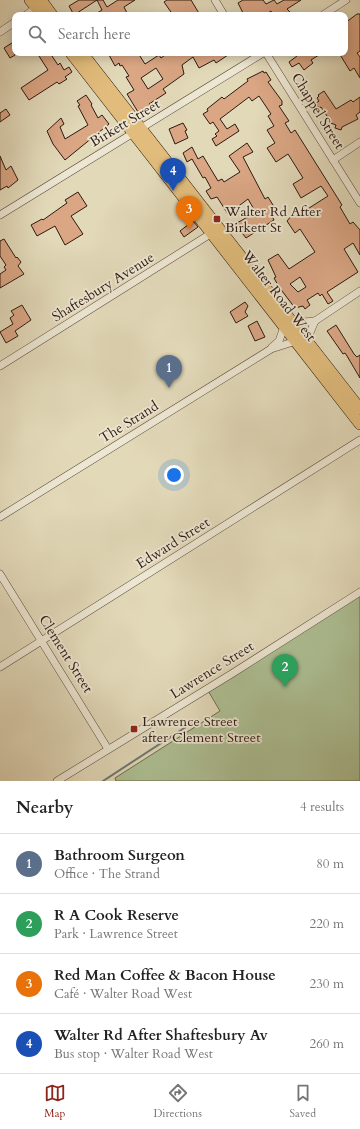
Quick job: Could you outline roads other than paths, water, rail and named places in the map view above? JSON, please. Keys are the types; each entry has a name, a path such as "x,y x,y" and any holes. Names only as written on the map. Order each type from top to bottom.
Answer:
{"main road":[{"path":"38,5 48,12"},
{"name":"Walter Road West","path":"74,56 137,131 215,231 301,342 360,424"},
{"name":"Walter Road West","path":"84,56 137,131"},
{"name":"Walter Road West","path":"301,342 360,409"}],"street":[{"path":"215,0 222,12"},
{"path":"327,12 346,0"},
{"path":"30,12 38,5"},
{"path":"0,32 12,24"},
{"name":"Birkett Street","path":"0,215 137,131 250,56"},
{"name":"Chappel Street","path":"268,56 360,203"},
{"path":"333,160 360,142"},
{"name":"Shaftesbury Avenue","path":"0,366 215,231"},
{"path":"301,342 315,321 360,291"},
{"path":"288,325 315,321"},
{"name":"The Strand","path":"0,518 271,349 279,341 288,325"},
{"name":"The Strand","path":"271,349 301,342"},
{"name":"Edward Street","path":"0,667 360,440"},
{"name":"Clement Street","path":"0,574 108,749"},
{"name":"Lawrence Street","path":"57,781 233,673 360,592"}],"waterway":[{"path":"103,781 195,721"}],"place":[{"name":"Walter Rd After Shaftesbury Av","path":"173,191"},
{"name":"Walter Rd After Birkett St","path":"217,219"},
{"name":"Red Man Coffee & Bacon House","path":"189,229"},
{"name":"Bathroom Surgeon","path":"169,388"},
{"name":"R A Cook Reserve","path":"285,687"},
{"name":"Lawrence Street after Clement Street","path":"134,729"}]}
